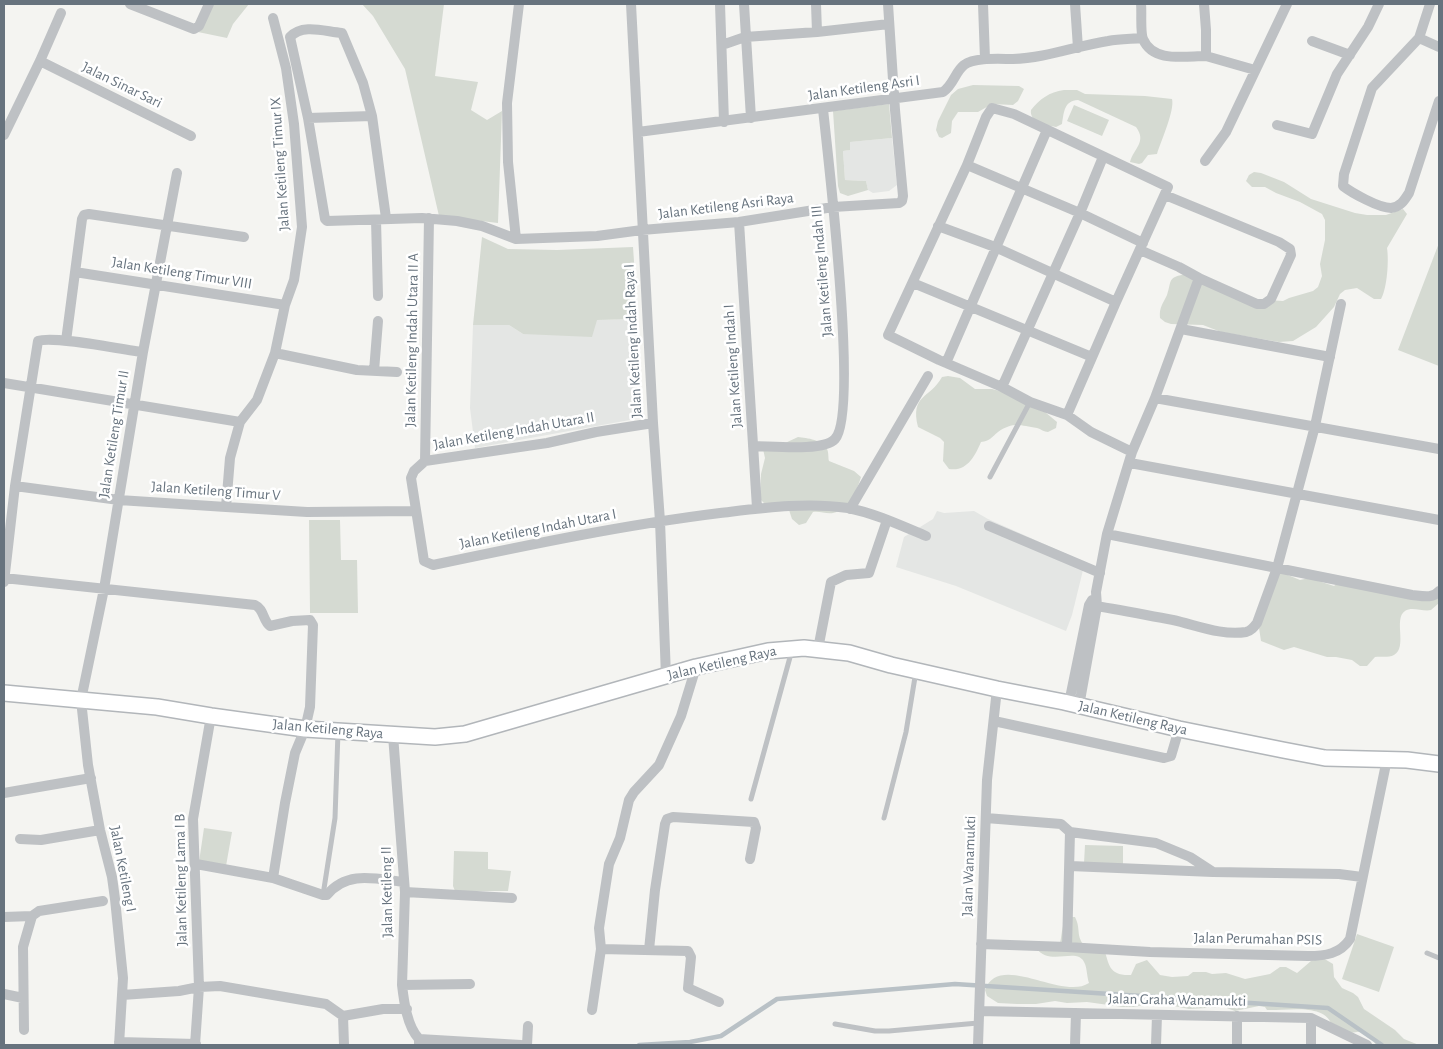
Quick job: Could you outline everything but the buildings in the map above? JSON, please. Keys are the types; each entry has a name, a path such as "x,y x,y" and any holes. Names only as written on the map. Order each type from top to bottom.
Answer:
{"main road":[{"name":"Jalan Ketileng Raya","path":"4,693 156,707 305,729 435,737 465,734 696,667 768,651 792,648 818,649 849,654 916,671 1074,704 1179,729 1325,758 1406,760 1439,764"}],"street":[{"path":"130,4 190,29 199,26 209,4"},
{"path":"378,296 381,219 372,116 363,82 342,33 324,29 303,30 294,33 290,37 308,118 325,219 327,221 381,219 429,218 482,226 516,239 508,162 507,103 519,4"},
{"name":"Jalan Ketileng Indah Raya I","path":"631,4 642,230 660,522 666,676"},
{"path":"720,4 724,122"},
{"path":"744,4 751,118"},
{"path":"816,4 816,32"},
{"path":"888,4 894,100"},
{"path":"983,4 984,59"},
{"path":"1075,4 1078,48"},
{"path":"1142,4 1142,38 1154,52 1176,57 1206,56 1255,70"},
{"path":"1204,4 1206,56"},
{"path":"1205,161 1226,132 1287,4"},
{"path":"1278,125 1312,134 1337,74 1380,4"},
{"path":"1430,4 1419,38 1372,88 1344,174 1343,186 1359,196 1386,207 1391,208 1401,204 1409,193 1439,101"},
{"path":"4,136 61,13"},
{"name":"Jalan Ketileng Timur IX","path":"226,507 230,458 240,422 257,400 275,353 285,305 294,280 302,227 294,124 284,59 273,18"},
{"path":"722,45 745,37 889,24"},
{"name":"Jalan Ketileng Asri I","path":"638,132 823,110 944,92 951,87 964,65 984,59 1016,59 1060,52 1108,41 1142,38"},
{"path":"1419,38 1439,48"},
{"path":"1312,41 1350,55"},
{"name":"Jalan Sinar Sari","path":"40,61 191,136"},
{"name":"Jalan Ketileng Asri Raya","path":"516,239 597,236 642,230 739,222 832,207 899,203 902,201 903,192 894,100"},
{"path":"967,165 1080,213 1199,278 1257,304 1264,304 1271,299 1291,255 1290,249 1279,242 1166,190 1014,114 992,108 986,117 967,165 888,335 946,364 1002,387 1030,402 1067,415 1131,457 1296,493 1439,520"},
{"name":"Jalan Ketileng Indah III","path":"753,446 828,444 840,430 845,380 843,334 823,110"},
{"path":"308,118 372,116"},
{"path":"946,364 1047,130"},
{"path":"1002,387 1054,273 1103,157"},
{"name":"Jalan Ketileng Timur II","path":"81,700 104,589 143,352 177,173"},
{"path":"1067,415 1166,190"},
{"path":"66,341 82,219 84,216 89,214 244,236"},
{"name":"Jalan Ketileng Indah Utara II A","path":"425,461 429,218"},
{"name":"Jalan Ketileng Indah I","path":"739,222 757,508"},
{"path":"938,226 1054,273 1116,302"},
{"name":"Jalan Ketileng Timur VIII","path":"75,272 285,305"},
{"path":"1074,704 1107,534 1131,457 1199,278"},
{"path":"913,283 1092,357"},
{"path":"1093,606 1174,620 1216,630 1246,632 1254,628 1277,568 1296,493 1316,426 1341,304"},
{"path":"374,371 378,321"},
{"path":"1181,329 1330,357"},
{"path":"4,582 15,486 38,341 66,341 143,352"},
{"path":"275,353 344,368 398,372"},
{"path":"850,509 928,376"},
{"path":"4,383 32,386 240,422"},
{"path":"1155,398 1439,449"},
{"name":"Jalan Ketileng Indah Utara II","path":"424,561 411,478 414,471 425,461 547,443 596,432 653,423"},
{"name":"Jalan Ketileng Timur V","path":"15,486 119,500 226,507 306,512 415,511"},
{"path":"660,522 757,508 778,508 806,504 850,509 887,520 926,536"},
{"path":"818,649 831,582 846,576 869,574 887,520"},
{"name":"Jalan Ketileng Indah Utara I","path":"424,561 433,565 544,542 660,522"},
{"path":"990,526 1100,573"},
{"path":"1107,534 1412,595 1430,597 1438,594 1439,591"},
{"path":"4,578 255,605 260,608 267,624 270,626 292,620 310,620 313,625 310,707 305,729 295,753 284,802 273,878"},
{"path":"592,1010 601,949 598,928 609,864 620,838 629,800 659,765 682,716 696,667"},
{"name":"Jalan Wanamukti","path":"978,1045 987,780 997,689"},
{"name":"Jalan Ketileng I","path":"81,700 88,765 100,830 112,877 123,978 119,1044"},
{"name":"Jalan Ketileng Lama I B","path":"196,1045 199,987 194,819 198,784 211,716"},
{"path":"994,721 1164,758 1171,756 1179,729"},
{"name":"Jalan Ketileng II","path":"393,735 405,887 402,985 413,1033 419,1042"},
{"name":"Jalan Perumahan PSIS","path":"980,949 1067,947 1150,952 1324,956 1345,947 1350,940 1387,760"},
{"path":"4,793 91,778"},
{"path":"649,950 655,890 667,818 754,822 756,828 750,859"},
{"path":"986,818 1061,824 1070,832 1156,843 1190,857 1214,872"},
{"path":"20,839 41,840 100,830"},
{"path":"1067,947 1070,832"},
{"path":"196,864 273,878 323,895 327,895 333,887 356,877 405,887 512,898"},
{"path":"1070,866 1214,872 1339,874 1362,877"},
{"path":"4,917 32,916 39,911 103,901"},
{"path":"24,1030 23,947 32,916"},
{"path":"601,949 685,951 691,957 688,988 719,1002"},
{"path":"402,985 470,984"},
{"path":"122,995 220,986 315,1001 326,1004 344,1016 383,1010 406,1009"},
{"path":"4,994 23,998"},
{"name":"Jalan Graha Wanamukti","path":"979,1011 1311,1018 1368,1045"},
{"path":"1075,1045 1076,1013"},
{"path":"1156,1045 1157,1015"},
{"path":"344,1016 344,1045"},
{"path":"1237,1016 1237,1045"},
{"path":"1311,1018 1311,1045"},
{"path":"526,1045 528,1026"},
{"path":"419,1042 521,1045"},
{"path":"119,1044 196,1045"}],"lane":[{"path":"990,477 1030,402"},
{"path":"751,799 792,648"},
{"path":"884,818 906,732 916,671"},
{"path":"323,895 335,818 338,731"},
{"path":"1427,953 1439,958"},
{"path":"835,1024 875,1031 888,1031 979,1023"}],"shaded area":[{"path":"212,4 249,4 233,24 227,38 198,32"},
{"path":"362,4 444,4 435,76 478,82 471,110 487,120 502,111 498,223 439,216 405,69 373,16"},
{"path":"973,85 1019,86 1024,89 1018,101 1013,105 992,104 978,112 958,112 952,121 951,133 942,138 939,137 936,130 938,121 951,95 958,89"},
{"path":"1077,90 1085,94 1172,99 1170,118 1157,154 1148,155 1139,164 1130,162 1140,141 1139,132 1136,127 1078,100 1067,105 1062,124 1056,127 1035,120 1031,110 1041,99 1054,92"},
{"path":"889,104 892,138 850,142 850,150 843,151 845,180 866,181 868,190 848,196 840,193 833,111"},
{"path":"1074,105 1109,120 1102,136 1067,121"},
{"path":"892,138 897,185 889,191 873,193 868,190 866,181 845,180 843,151 850,150 849,142"},
{"path":"1254,172 1284,182 1311,199 1355,213 1386,215 1403,209 1407,214 1387,248 1387,274 1381,299 1374,299 1357,288 1345,290 1340,294 1334,307 1316,327 1293,341 1279,342 1221,332 1203,325 1171,324 1160,318 1161,308 1171,280 1181,275 1187,274 1252,299 1283,301 1313,291 1318,287 1322,276 1320,264 1325,240 1325,220 1322,214 1265,187 1252,187 1246,181 1249,175"},
{"path":"482,237 508,249 557,250 633,247 638,319 597,320 592,337 523,334 509,325 473,325"},
{"path":"1439,243 1439,366 1398,350"},
{"path":"638,319 641,418 475,448 470,408 473,325 509,325 523,334 597,320"},
{"path":"942,377 960,378 975,389 992,389 1011,394 1045,412 1057,422 1056,428 1045,432 1022,425 1009,426 989,440 981,442 970,462 961,468 949,469 943,461 944,442 918,427 916,416 919,402 922,398"},
{"path":"798,437 822,443 828,451 829,461 854,471 861,477 855,493 844,508 833,513 813,512 806,523 799,525 792,519 789,510 769,508 760,499 761,474 765,458 763,449 783,444"},
{"path":"937,511 944,513 974,511 1085,562 1072,615 1066,631 956,586 896,567 904,537 933,519"},
{"path":"309,520 340,520 341,560 357,560 358,613 310,613"},
{"path":"1283,573 1300,580 1309,578 1334,586 1339,582 1439,595 1439,603 1431,610 1411,609 1405,611 1400,620 1400,646 1398,651 1392,656 1375,657 1367,666 1360,666 1352,660 1327,657 1294,647 1284,650 1261,641 1259,628 1273,574"},
{"path":"204,828 232,832 226,866 199,862"},
{"path":"1085,845 1123,846 1123,865 1084,863"},
{"path":"454,851 488,852 488,869 511,871 508,891 455,891 453,886"},
{"path":"1068,917 1075,917 1083,944 1104,948 1111,968 1118,974 1124,975 1131,975 1136,964 1147,960 1160,975 1172,977 1188,976 1193,972 1206,972 1212,974 1226,973 1245,979 1270,974 1280,967 1286,967 1297,973 1311,961 1323,958 1333,964 1334,977 1342,988 1358,997 1364,1009 1395,1030 1404,1039 1419,1045 1376,1045 1364,1031 1350,1033 1332,1027 1329,1019 1323,1014 1304,1009 1267,1010 1265,1007 1259,1006 1235,1011 1224,1007 1189,1009 1154,1002 1135,1007 1055,1001 1017,1004 998,1003 987,996 985,990 992,979 1003,975 1017,975 1063,986 1077,987 1089,983 1086,966 1082,959 1076,956 1049,956 1042,954 1036,948 1059,946 1063,927"},
{"path":"1357,934 1394,947 1379,992 1342,979"}],"waterway":[{"path":"639,1045 690,1042 721,1036 777,999 955,984 1328,1008 1382,1045"}]}
